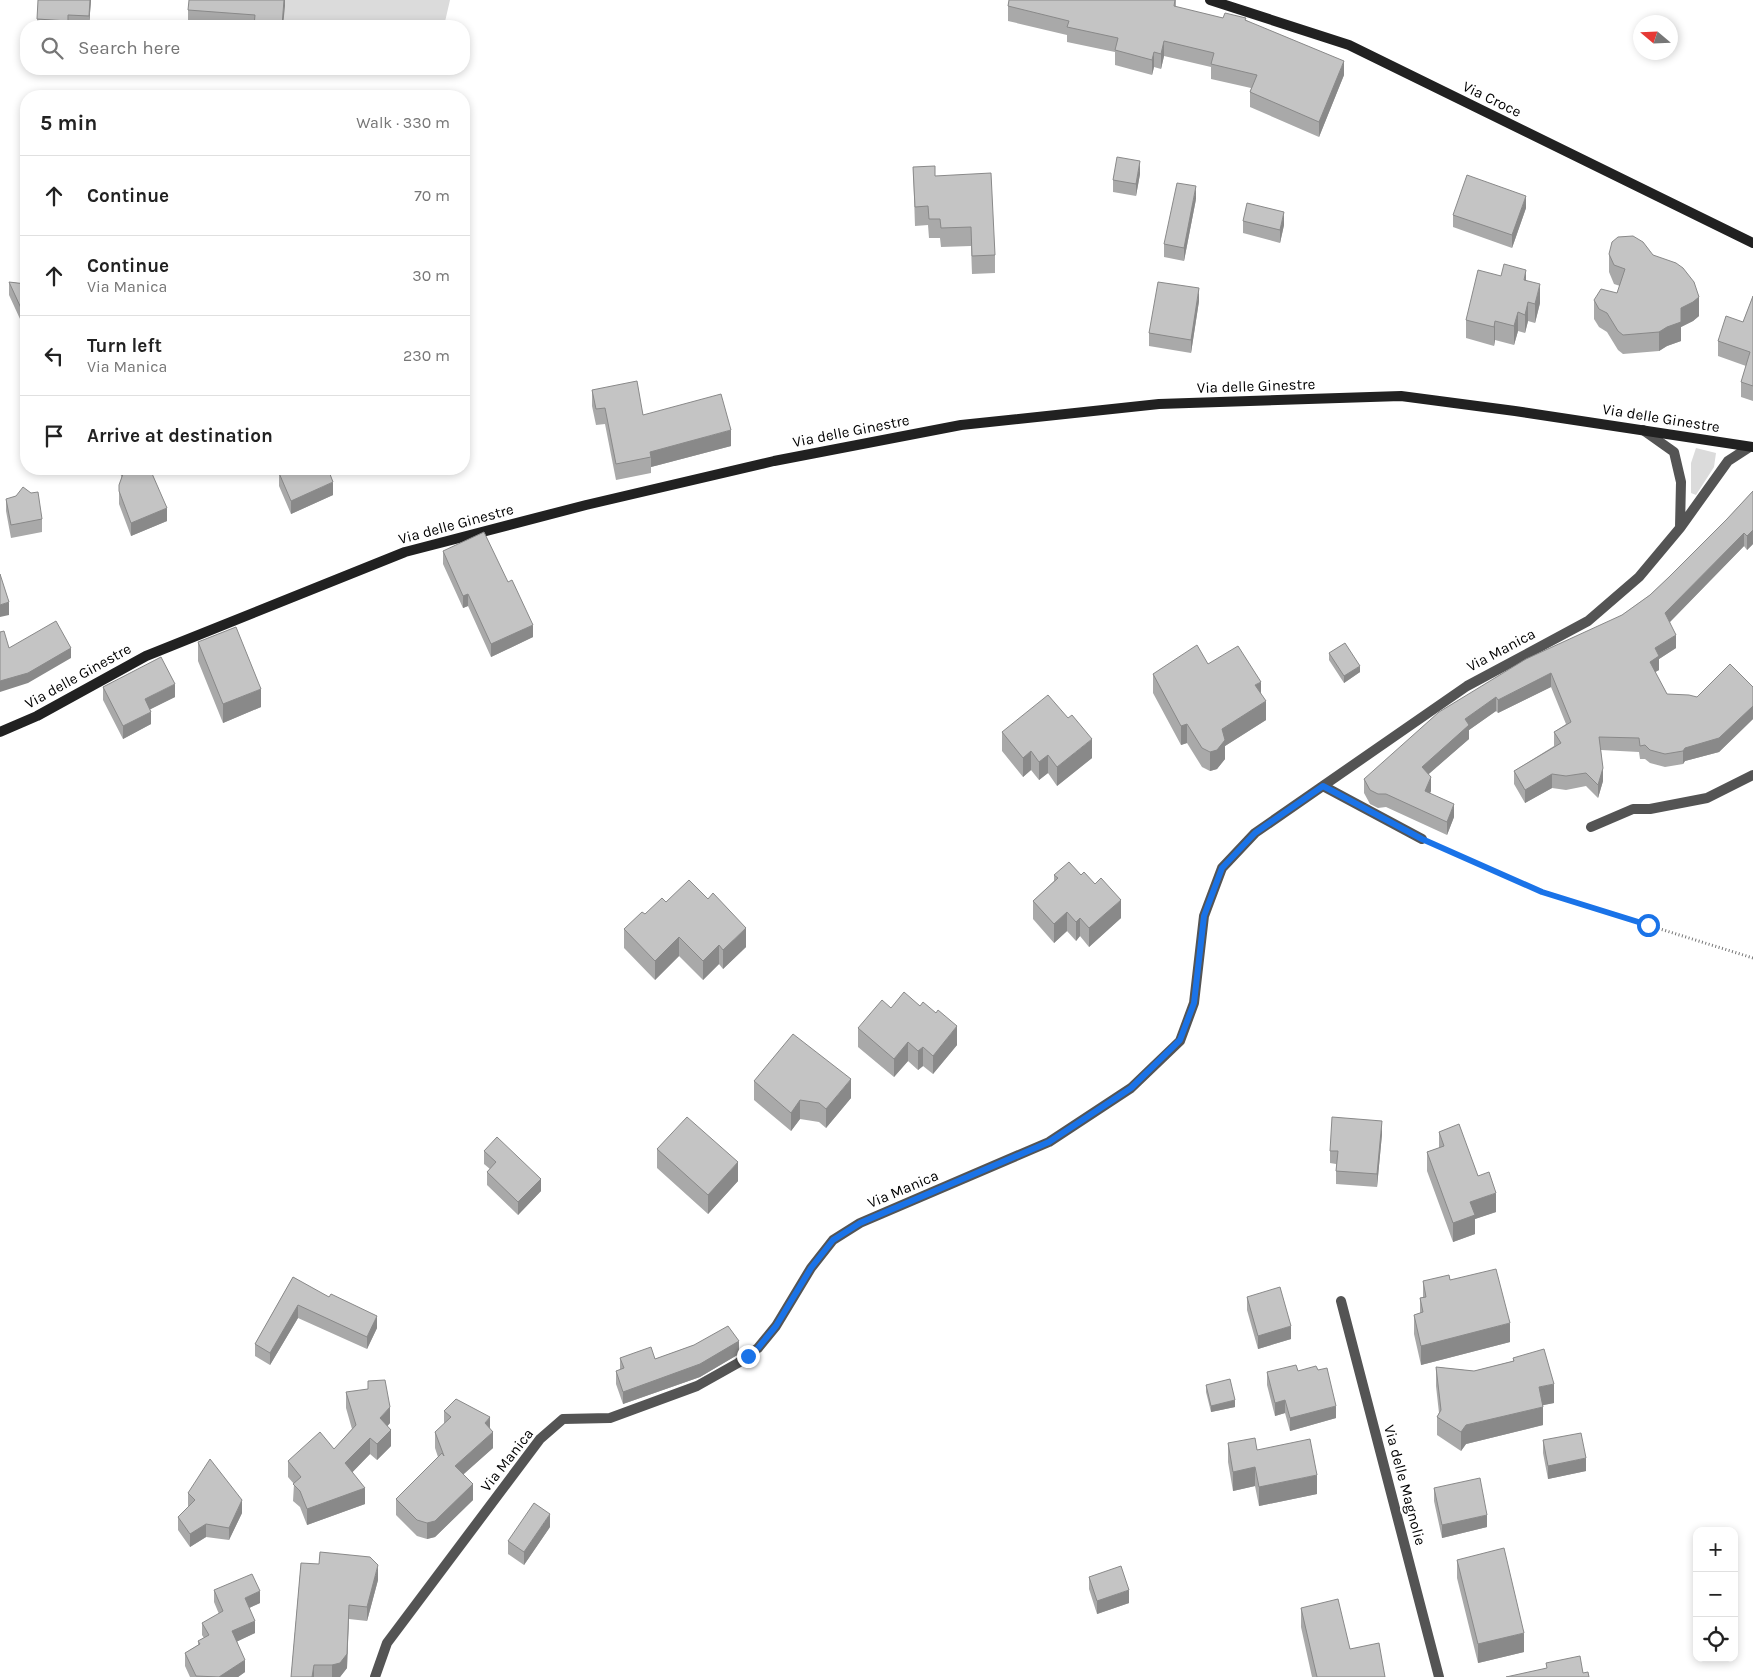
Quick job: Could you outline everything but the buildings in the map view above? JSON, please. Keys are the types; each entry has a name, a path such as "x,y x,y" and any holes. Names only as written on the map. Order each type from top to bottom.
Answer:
{"street":[{"name":"Via Croce","path":"1210,0 1349,45 1753,244"},
{"name":"Via delle Ginestre","path":"0,732 37,716 146,656 405,552 586,505 774,461 961,425 1159,404 1401,396 1643,430 1750,448"},
{"path":"1643,430 1674,452 1681,482 1680,528"},
{"name":"Via Manica","path":"375,1677 387,1643 540,1439 564,1419 610,1418 697,1386 730,1368 758,1348 776,1326 811,1268 833,1240 860,1223 1049,1142 1131,1088 1180,1040 1194,1003 1204,916 1222,868 1255,833 1467,686 1588,620 1639,577 1680,528 1728,461 1750,448"},
{"path":"1591,827 1633,810 1650,809 1707,798 1753,775"},
{"path":"1323,786 1422,839"},
{"name":"Via delle Magnolie","path":"1341,1301 1439,1677"}],"path":[{"path":"1422,839 1542,892 1753,958"}],"shaded area":[{"path":"285,0 450,0 445,20 283,20"},
{"path":"1696,448 1716,453 1714,467 1696,495 1691,493 1691,463"}],"route":[{"path":"748,1356 758,1348 776,1326 811,1268 833,1240 860,1223 1049,1142 1131,1088 1180,1040 1194,1003 1204,916 1222,868 1255,833 1323,786 1422,839 1542,892 1648,925"}]}
